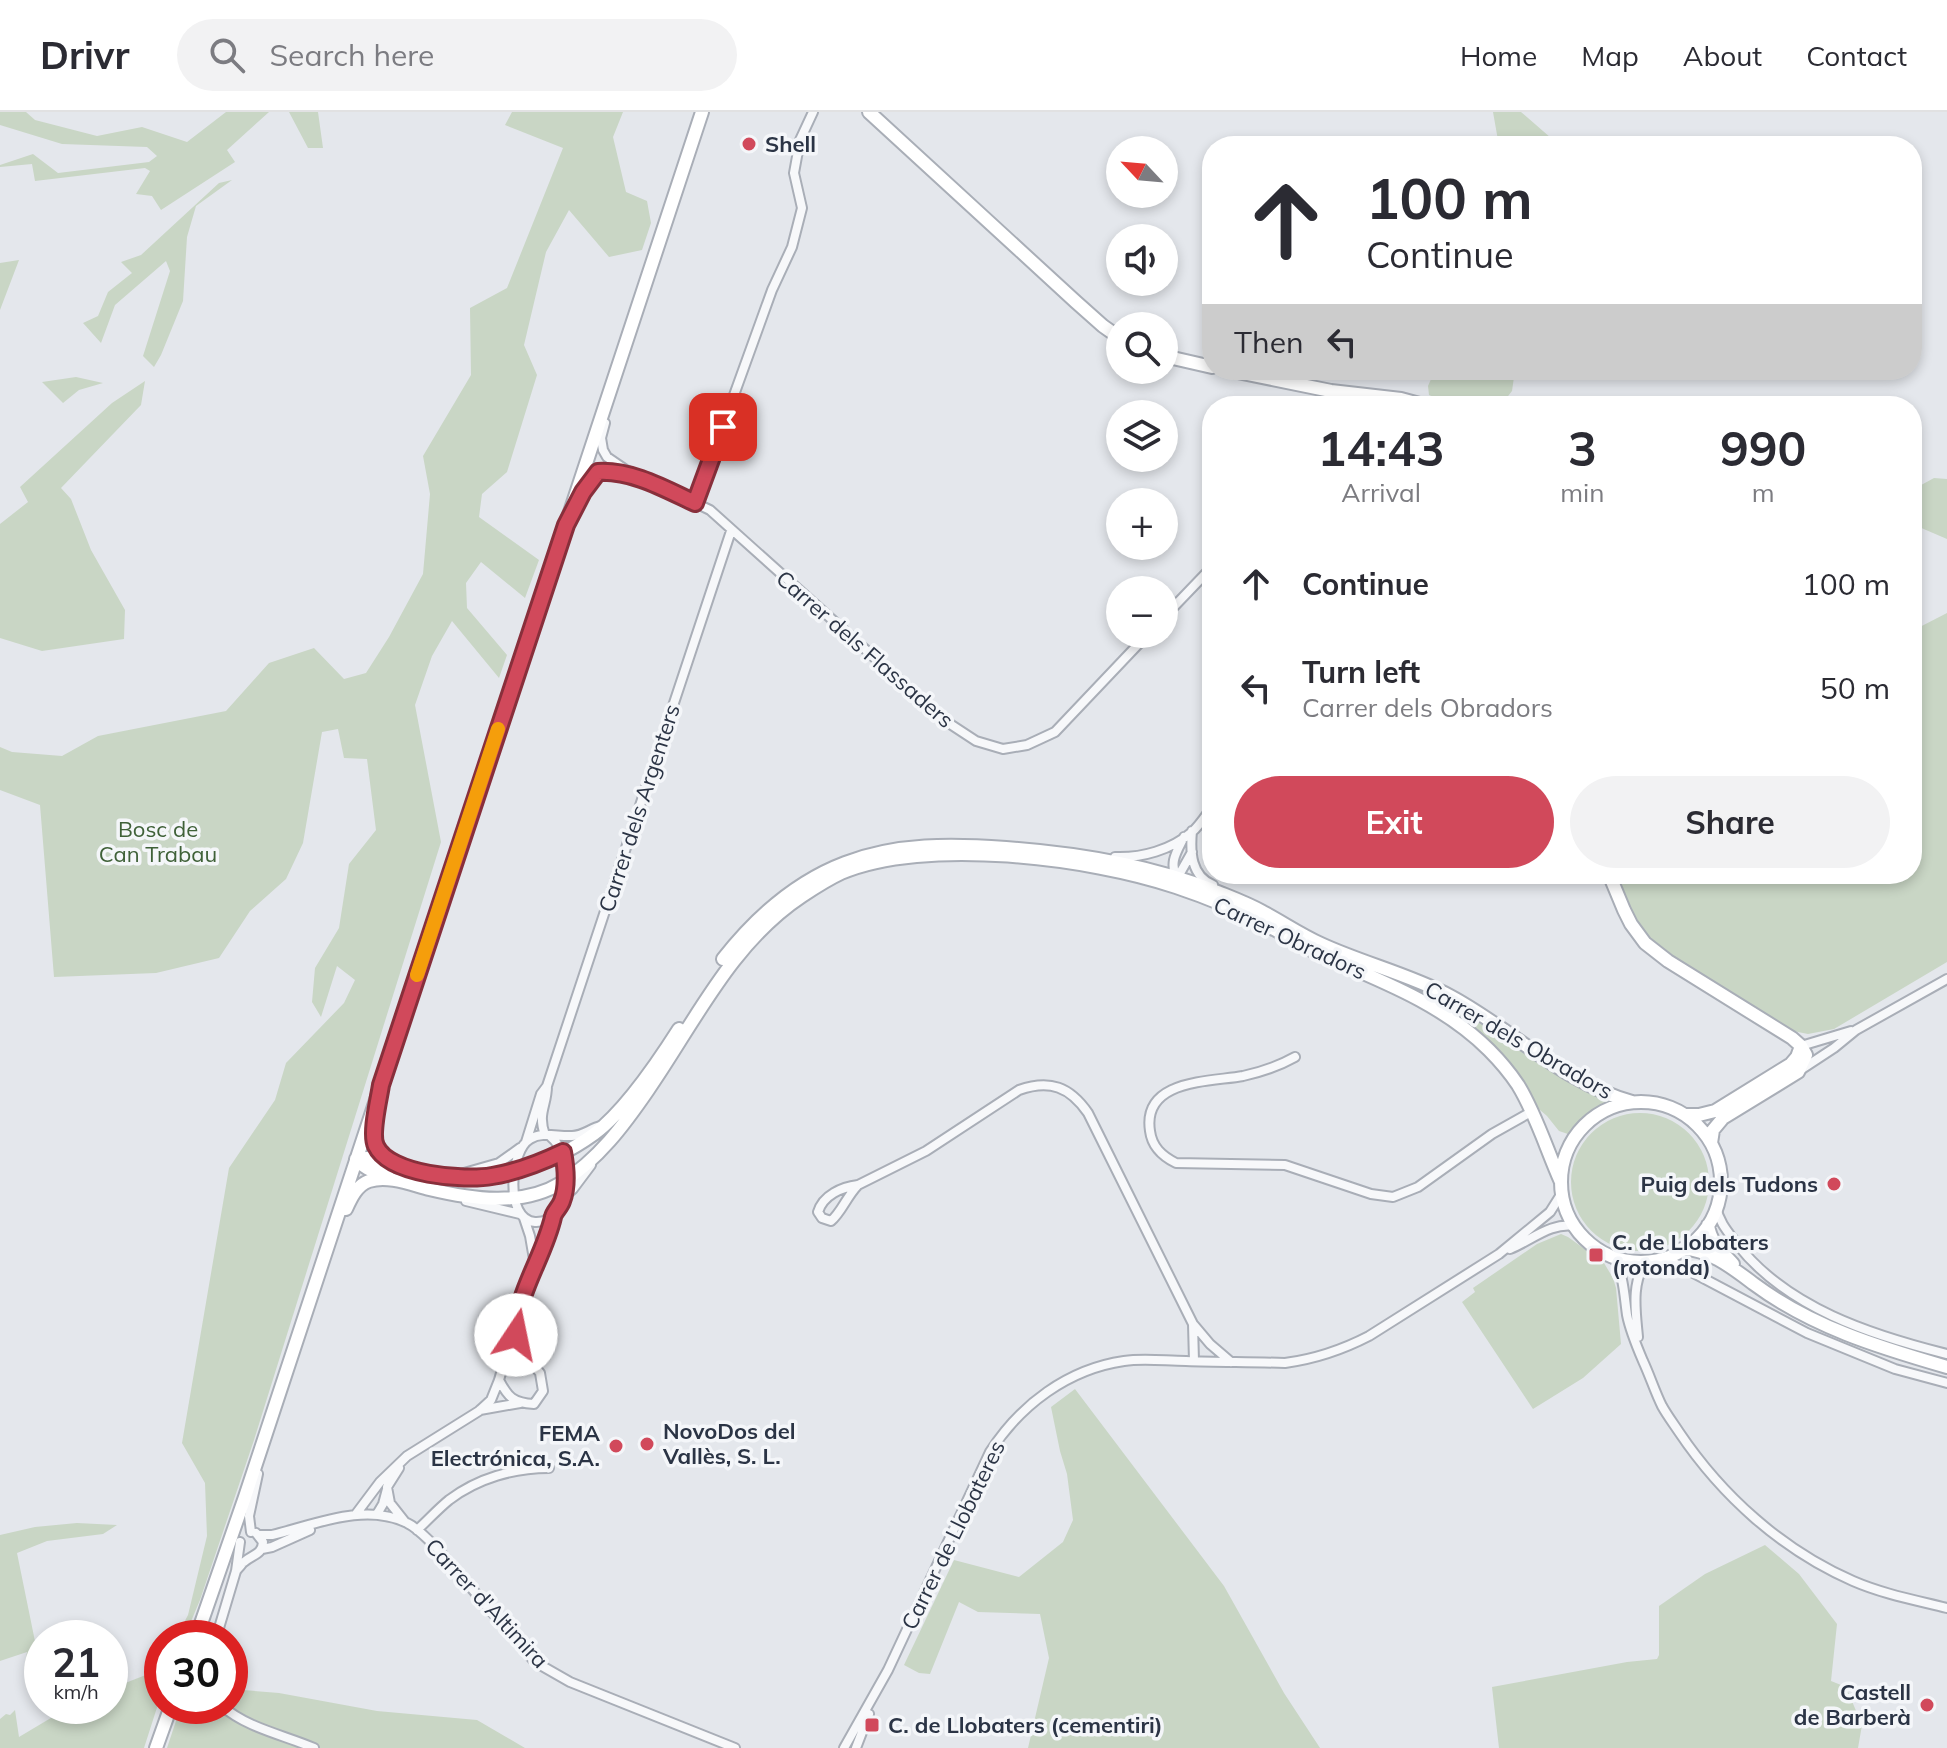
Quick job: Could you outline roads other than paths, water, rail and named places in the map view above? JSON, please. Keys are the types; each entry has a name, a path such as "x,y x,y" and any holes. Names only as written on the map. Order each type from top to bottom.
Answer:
{"main road":[{"path":"202,1620 702,112"},
{"path":"869,112 1106,327"},
{"path":"1178,359 1202,365"},
{"path":"1277,380 1364,396"},
{"name":"Carrer dels Obradors","path":"356,1159 367,1158 451,1194 481,1197 514,1198 541,1193 566,1180 595,1157 630,1117 721,963 764,913 778,901 845,863 883,852 928,845 1092,856 1175,877 1259,910 1316,947 1439,990 1467,1005 1557,1067 1596,1089 1632,1102"},
{"name":"Carrer dels Obradors","path":"764,913 770,914 781,905 790,904 797,893 826,872 887,855 983,851 1038,854 1046,851"},
{"name":"Carrer Obradors","path":"667,1054 752,937 790,904 842,873 917,855 1045,859 1107,869 1174,886 1316,947 1460,1023 1490,1051 1518,1084 1562,1187"},
{"path":"1613,884 1631,924 1645,943 1668,961 1792,1038 1806,1055 1798,1072 1723,1118 1713,1130 1711,1143"},
{"path":"752,937 764,913"},
{"name":"Carrer dels Obradors","path":"721,963 726,962 734,952 738,954"},
{"name":"Carrer dels Obradors","path":"713,989 721,963"},
{"path":"1683,1114 1705,1133 1720,1170 1721,1185 1708,1225 1682,1249 1665,1258 1648,1261 1613,1256 1592,1244 1567,1213 1562,1187 1565,1156 1585,1124 1610,1109 1632,1102 1660,1105 1683,1114 1699,1115 1715,1111 1791,1064 1801,1046"},
{"name":"Carrer dels Obradors","path":"331,1237 352,1196 363,1183 401,1174 477,1178 515,1171 563,1152 604,1126 667,1054"},
{"name":"Carrer dels Obradors","path":"381,1085 375,1144 401,1174"},
{"path":"1708,1225 1715,1244 1743,1276"},
{"path":"1682,1249 1705,1254 1830,1329 1947,1367"},
{"path":"156,1748 165,1724"}],"street":[{"path":"695,503 772,290 792,247 802,208 794,173 800,140 815,113"},
{"name":"Carrer dels Flassaders","path":"613,383 601,438 607,457 626,470 710,510 944,720 976,741 1003,749 1027,745 1055,732 1135,648"},
{"name":"Carrer dels Flassaders","path":"566,525 583,492 598,472 613,471 657,484"},
{"name":"Carrer dels Argenters","path":"548,1136 541,1119 547,1086 731,531"},
{"path":"1178,602 1202,577"},
{"path":"1202,818 1174,855 1172,869 1175,877 1179,884 1244,910 1253,919"},
{"path":"1188,834 1193,866 1202,878"},
{"path":"1092,856 1130,858 1155,853 1188,834"},
{"path":"1107,869 1117,866 1163,879 1175,877 1192,852"},
{"path":"1209,884 1238,900"},
{"path":"1798,1072 1856,1030 1947,979"},
{"path":"1801,1046 1856,1030"},
{"path":"1295,1057 1256,1073 1184,1084 1165,1094 1151,1111 1149,1125 1156,1148 1176,1163 1285,1165 1371,1194 1393,1197 1418,1187 1492,1134 1531,1112"},
{"name":"Carrer dels Argenters","path":"514,1198 515,1171 541,1094 547,1086"},
{"path":"858,1185 847,1186 827,1197 820,1204 818,1212 822,1218 831,1221 836,1217 847,1196 858,1185 926,1151 1019,1090 1032,1086 1062,1088 1073,1095 1088,1113 1193,1324 1231,1362"},
{"path":"548,1136 576,1136 604,1126"},
{"path":"356,1515 407,1456 479,1411 491,1400 516,1319 553,1226 553,1215 563,1198 566,1180 563,1152 557,1142 548,1136"},
{"name":"Carrer dels Obradors","path":"450,1177 493,1166 534,1137 548,1136"},
{"path":"563,1198 595,1157"},
{"name":"Carrer de Llobateres","path":"850,1748 990,1452 1009,1426 1040,1396 1092,1368 1123,1361 1285,1363 1350,1346 1499,1254 1550,1212 1562,1187"},
{"name":"Carrer dels Obradors","path":"451,1194 531,1221 542,1221 553,1215"},
{"path":"514,1198 530,1236 535,1266"},
{"path":"1716,1207 1720,1220 1742,1251 1801,1300 1877,1334 1947,1354"},
{"name":"Carrer de Llobateres","path":"1499,1254 1554,1226 1575,1226"},
{"path":"1613,1256 1624,1280 1628,1318 1638,1349 1663,1407 1697,1459 1744,1509 1778,1537 1852,1580 1947,1608"},
{"path":"1665,1258 1807,1333 1895,1369 1947,1383"},
{"path":"1638,1349 1637,1285 1639,1274 1648,1261"},
{"path":"479,1411 520,1403 534,1404 543,1391 540,1373 520,1349 516,1319"},
{"path":"1193,1324 1194,1361"},
{"path":"499,1380 506,1393 520,1403"},
{"path":"236,1571 262,1549 263,1542 255,1534 249,1516 270,1423"},
{"name":"Carrer d'Altimira","path":"417,1530 451,1499 487,1478 525,1468 549,1468"},
{"path":"377,1514 374,1504 384,1485"},
{"path":"384,1485 390,1503 406,1522"},
{"name":"Carrer d'Altimira","path":"255,1534 272,1535 356,1515 377,1514 406,1522 436,1547 535,1662 570,1682 735,1748"},
{"name":"Carrer d'Altimira","path":"262,1549 333,1520"},
{"path":"221,1620 236,1571 240,1542 244,1535 255,1534"},
{"path":"240,1542 244,1553 254,1556"},
{"name":"Carrer de Llobateres","path":"850,1748 871,1709 873,1698"},
{"path":"248,1722 314,1748"}],"place":[{"name":"Shell","path":"749,144"},
{"name":"Puig dels Tudons","path":"1834,1184"},
{"name":"C. de Llobaters (rotonda)","path":"1596,1255"},
{"name":"NovoDos del Vallès, S. L.","path":"647,1444"},
{"name":"FEMA Electrónica, S.A.","path":"616,1446"},
{"name":"Castell de Barberà","path":"1927,1705"},
{"name":"C. de Llobaters (cementiri)","path":"872,1725"}],"park label":[{"name":"Bosc de Can Trabau","path":"158,842"}]}
